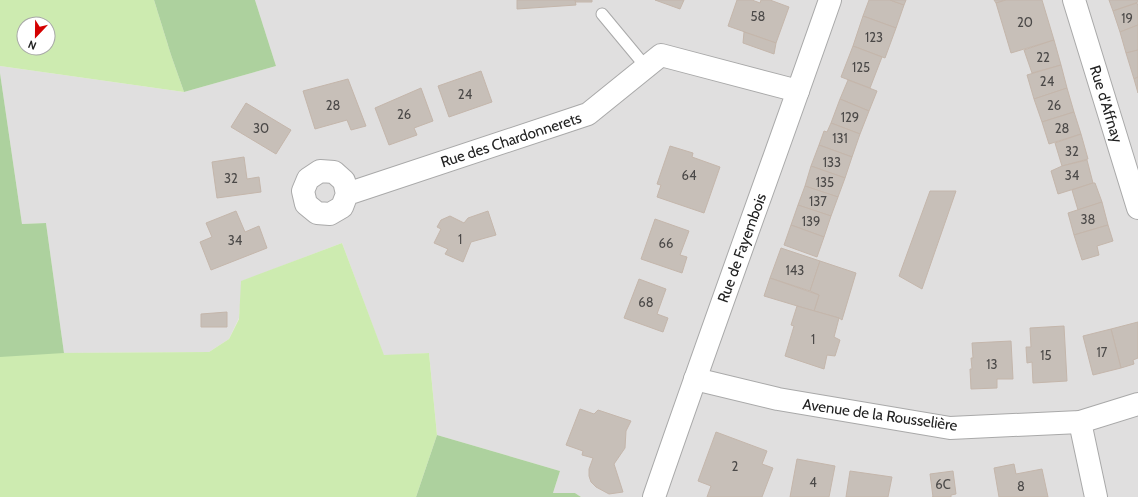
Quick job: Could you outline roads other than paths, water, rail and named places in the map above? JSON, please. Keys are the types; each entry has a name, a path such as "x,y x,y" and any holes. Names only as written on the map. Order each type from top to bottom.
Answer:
{"street":[{"name":"Rue de Fayembois","path":"654,497 830,0"},
{"name":"Rue d'Affnay","path":"1074,0 1138,208"},
{"name":"Rue des Chardonnerets","path":"347,194 588,114 661,55 798,92"},
{"name":"Avenue de la Rousselière","path":"695,379 778,399 950,428 1080,422 1138,404"},
{"path":"1080,422 1096,497"}],"lane":[{"path":"602,14 646,67"}]}
